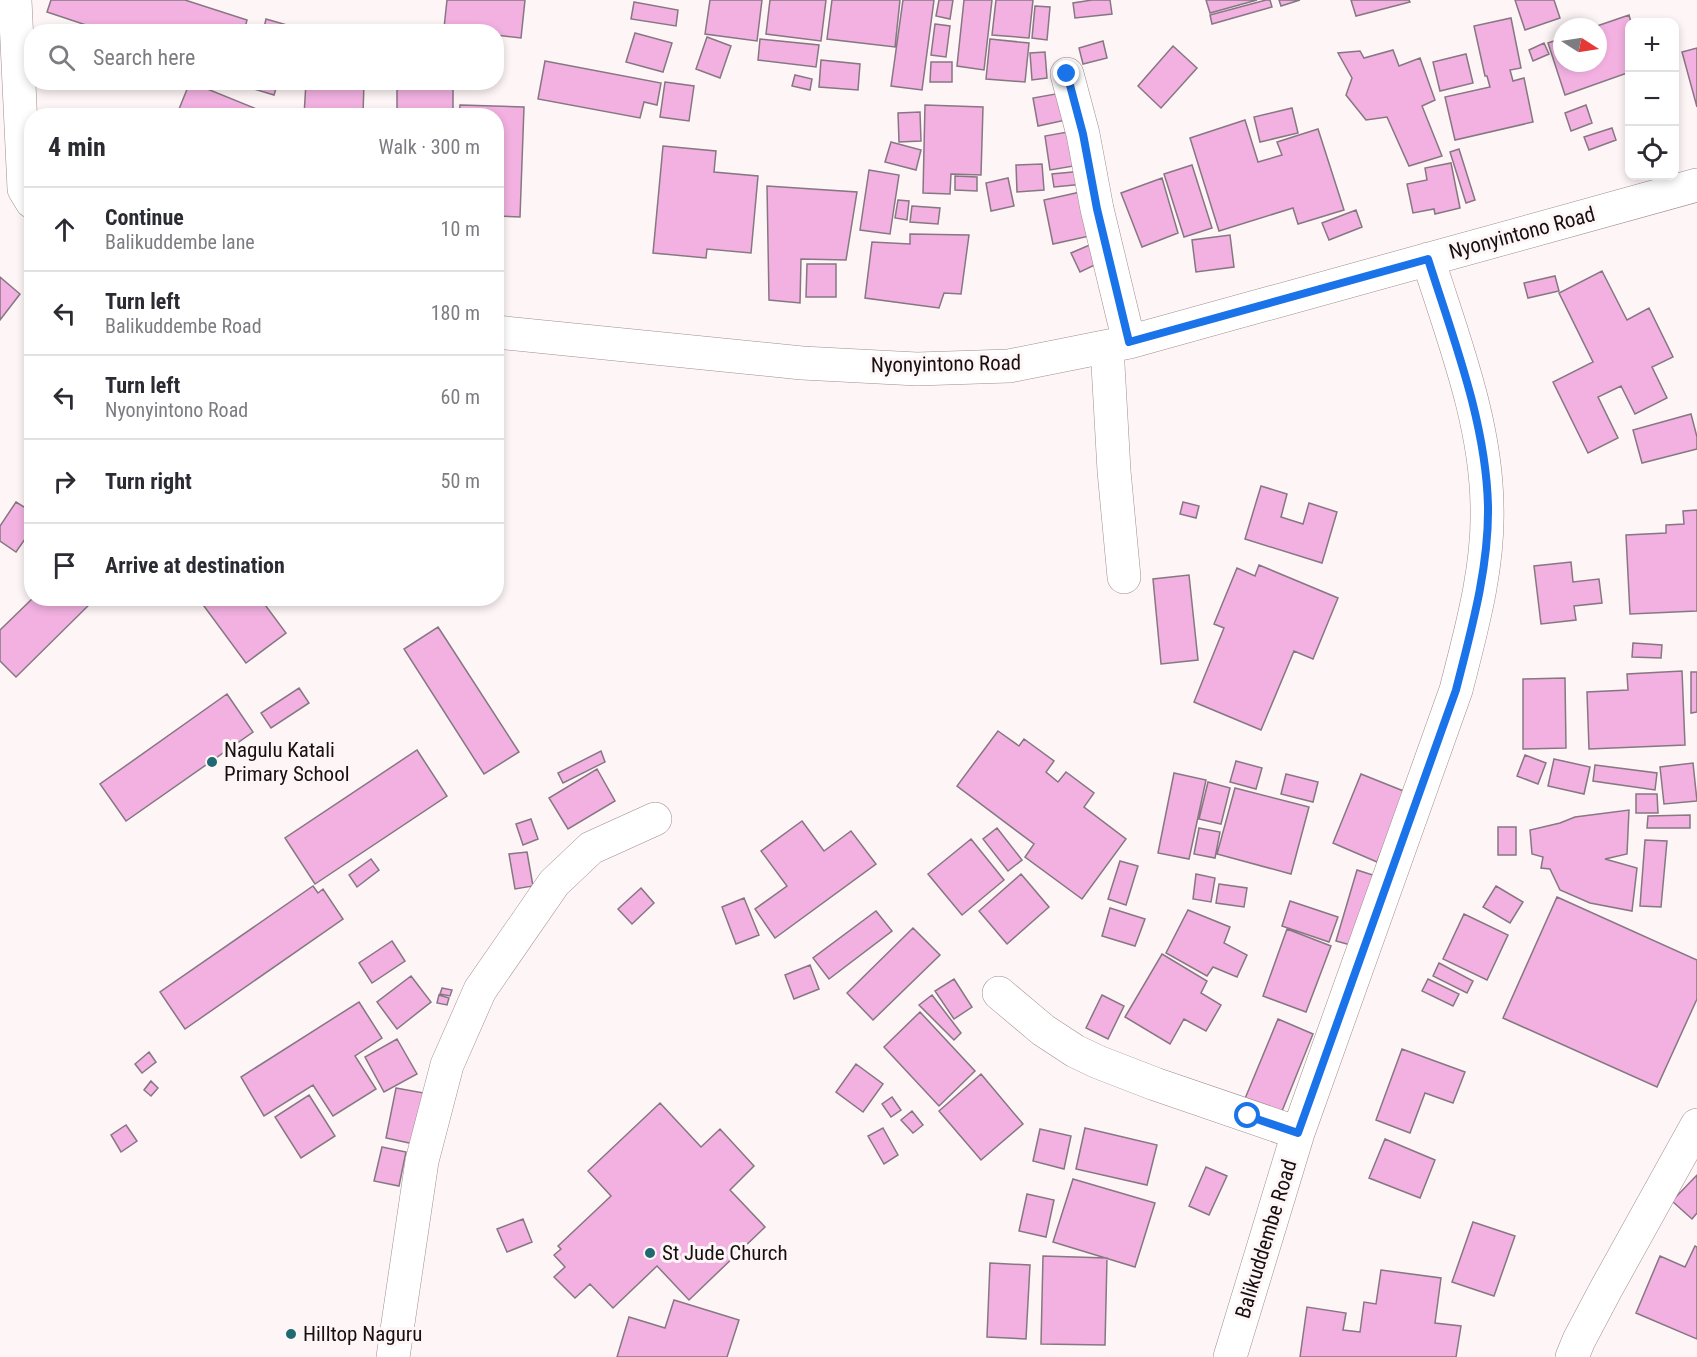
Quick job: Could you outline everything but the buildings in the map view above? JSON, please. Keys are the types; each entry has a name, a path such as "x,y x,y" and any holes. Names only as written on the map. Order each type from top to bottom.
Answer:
{"street":[{"path":"15,0 11,149 24,189"},
{"path":"1067,74 1083,134 1118,345 1114,471 1124,577"},
{"name":"Nyonyintono Road","path":"504,333 780,361 917,369 1009,366 1118,345 1697,185"},
{"name":"Balikuddembe Road","path":"1230,1357 1298,1133 1456,690 1473,626 1483,572 1488,507 1480,443 1465,376 1428,259"},
{"path":"393,1357 422,1161 447,1065 480,990 554,883 591,848 655,819"},
{"path":"999,993 1043,1030 1075,1051 1098,1062 1298,1133"},
{"path":"1572,1357 1595,1309 1697,1125"}],"place":[{"name":"Nagulu Katali Primary School","path":"212,762"},
{"name":"St Jude Church","path":"650,1253"},
{"name":"Hilltop Naguru","path":"291,1334"}],"route":[{"path":"1067,74 1083,134 1097,209 1129,342 1428,259 1465,376 1480,443 1488,507 1483,572 1473,626 1456,690 1298,1133 1248,1116"}]}
